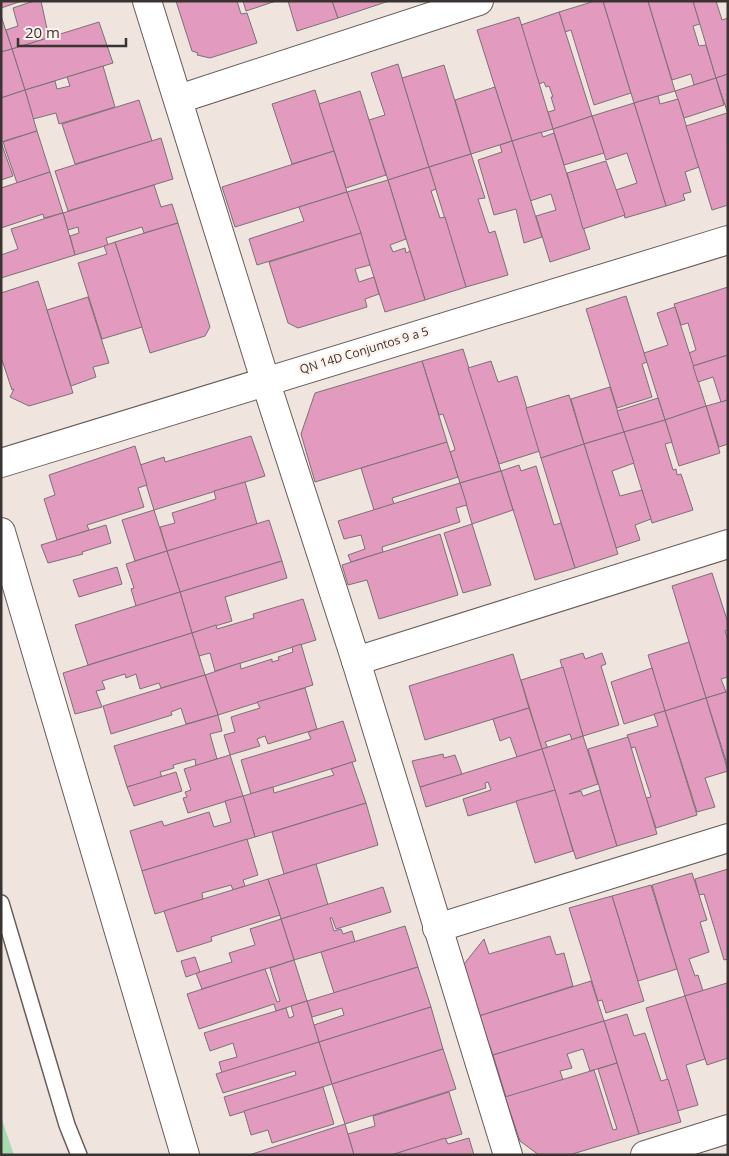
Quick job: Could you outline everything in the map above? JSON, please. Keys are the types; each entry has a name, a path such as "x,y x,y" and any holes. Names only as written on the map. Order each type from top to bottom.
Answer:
{"street":[{"path":"147,1 265,380 356,661 508,1155"},
{"path":"179,99 446,6 479,1"},
{"name":"QN 14D Conjuntos 9 a 5","path":"1,463 265,380 728,240"},
{"path":"1,532 6,560 185,1155"},
{"path":"356,661 728,544"},
{"path":"437,928 728,838"},
{"path":"645,1155 728,1129"}],"lane":[{"path":"1,903 67,1125 80,1155"}],"green space":[{"path":"1,1117 14,1155 1,1155"}],"building":[{"path":"1,1 22,1 1,8"},
{"path":"34,1 41,1 49,38 12,49 6,30 18,26 13,8"},
{"path":"176,1 237,1 241,14 247,13 257,43 210,58 197,55 198,53 192,51"},
{"path":"243,1 276,1 246,11"},
{"path":"288,1 332,1 338,18 297,31"},
{"path":"332,1 389,1 338,18"},
{"path":"595,1 603,1 631,93 594,105 571,30 565,32 559,12"},
{"path":"603,1 648,1 675,91 634,103"},
{"path":"648,1 693,1 700,24 693,26 699,46 706,45 716,78 694,85 691,74 672,80"},
{"path":"693,1 716,1 722,20 728,18 728,74 716,78"},
{"path":"559,12 592,116 553,129 548,112 555,110 551,97 553,97 549,86 546,87 544,82 539,84 521,25"},
{"path":"1,16 12,49 1,52"},
{"path":"519,17 553,129 512,141 477,30"},
{"path":"99,22 113,63 25,90 12,49"},
{"path":"12,49 25,90 1,98 1,52"},
{"path":"398,64 429,167 388,180 369,120 385,115 371,73"},
{"path":"444,65 471,154 429,167 402,78"},
{"path":"103,66 115,107 59,124 56,113 33,119 25,90 55,81 57,89 70,86 67,77"},
{"path":"728,74 728,114 716,78"},
{"path":"716,78 724,105 684,118 675,91"},
{"path":"495,87 512,141 471,154 455,100"},
{"path":"25,90 37,131 1,142 1,98"},
{"path":"315,90 334,151 292,164 272,104"},
{"path":"360,91 386,175 346,188 319,104"},
{"path":"658,96 660,104 678,99 699,167 685,172 691,192 683,194 685,200 666,206 634,103"},
{"path":"139,100 152,141 75,164 62,124"},
{"path":"634,103 666,206 625,218 616,190 637,183 627,153 606,160 592,116"},
{"path":"727,113 728,205 712,210 686,126"},
{"path":"592,116 604,153 564,165 553,129"},
{"path":"37,131 50,172 17,183 3,142"},
{"path":"541,132 543,137 554,133 590,249 550,262 536,216 556,210 551,194 530,201 512,141"},
{"path":"161,138 173,179 68,211 55,171"},
{"path":"512,141 542,237 524,243 516,209 494,215 478,160 502,152 500,145"},
{"path":"1,142 13,176 1,180"},
{"path":"334,151 347,192 235,227 222,187"},
{"path":"471,154 485,198 478,199 489,233 495,231 508,275 466,287 429,167"},
{"path":"606,161 625,215 583,229 567,173"},
{"path":"429,167 436,189 431,191 440,218 445,217 466,287 425,300 388,180"},
{"path":"50,172 63,213 44,218 43,214 1,228 1,188"},
{"path":"388,180 406,239 390,245 393,252 405,248 406,253 410,251 425,300 385,312 347,192"},
{"path":"154,185 161,207 172,204 178,223 144,233 142,227 106,238 108,245 75,255 70,236 79,233 78,227 68,230 63,213"},
{"path":"347,192 361,233 257,265 249,239 304,221 299,207"},
{"path":"63,213 75,255 1,278 1,255 18,249 11,229"},
{"path":"178,223 210,327 205,336 150,353 115,242"},
{"path":"361,233 370,265 355,269 359,282 374,277 379,294 365,299 367,307 298,328 288,323 269,262"},
{"path":"115,242 142,327 102,339 78,263 107,254 104,246"},
{"path":"38,281 73,393 29,406 10,397 14,389 12,390 1,357 1,293"},
{"path":"728,287 728,355 693,366 689,353 696,350 688,323 681,325 674,304"},
{"path":"626,296 647,362 642,364 652,397 617,408 586,309"},
{"path":"88,297 109,363 93,367 96,377 71,386 47,310"},
{"path":"675,307 706,406 665,420 644,353 668,345 657,313"},
{"path":"463,349 501,471 460,483 450,452 455,450 454,446 443,414 439,415 422,361"},
{"path":"728,355 728,400 721,402 713,377 698,382 693,366"},
{"path":"422,361 447,442 315,482 301,434 315,393"},
{"path":"491,361 498,382 517,376 540,451 499,464 468,368"},
{"path":"610,387 624,432 584,444 571,399"},
{"path":"569,395 584,444 541,458 526,408"},
{"path":"658,398 665,420 624,432 617,411"},
{"path":"728,400 728,444 719,447 706,406"},
{"path":"706,406 720,453 679,466 665,420"},
{"path":"665,420 672,442 665,444 673,470 676,469 677,475 681,474 693,510 652,523 624,432"},
{"path":"624,432 634,463 612,471 620,496 642,490 651,519 635,525 640,540 616,548 584,444"},
{"path":"251,436 265,476 154,510 140,465 164,457 165,462"},
{"path":"447,442 458,477 392,498 394,504 374,510 361,468"},
{"path":"584,444 618,554 575,568 541,458"},
{"path":"135,446 147,485 138,488 144,507 87,525 89,530 57,540 44,499 55,495 49,475"},
{"path":"519,465 521,471 536,466 554,525 561,523 575,568 535,580 501,471"},
{"path":"501,471 513,510 472,524 460,483"},
{"path":"245,482 257,524 167,551 160,527 175,523 172,513 216,499 214,491"},
{"path":"460,483 467,505 456,508 460,522 382,547 383,552 351,562 348,555 365,549 361,535 344,539 338,521"},
{"path":"154,510 167,551 135,561 122,520"},
{"path":"269,520 282,561 180,592 167,551"},
{"path":"472,524 491,585 463,593 444,533"},
{"path":"106,525 111,543 82,552 83,554 48,563 41,545"},
{"path":"440,534 458,595 379,619 367,580 348,585 342,565"},
{"path":"167,551 180,592 136,606 131,589 134,588 126,564"},
{"path":"282,561 287,578 225,597 232,621 192,633 180,592"},
{"path":"117,567 122,584 79,597 73,580"},
{"path":"712,573 728,623 728,630 725,631 728,640 728,677 721,679 726,692 706,698 672,586"},
{"path":"180,592 192,633 88,665 75,625"},
{"path":"303,599 316,640 215,671 210,653 199,656 192,633 216,625 217,629 254,618 253,614"},
{"path":"192,633 205,675 161,688 159,683 140,689 136,674 126,678 125,674 102,681 105,689 96,691 102,707 75,714 63,673"},
{"path":"689,642 706,698 665,711 648,655"},
{"path":"301,644 313,685 218,715 205,675 240,663 241,669 272,659 272,662 279,660 278,657 293,652 292,647"},
{"path":"583,653 585,659 602,653 606,664 601,666 619,725 583,736 560,660"},
{"path":"513,654 529,708 425,740 409,686"},
{"path":"563,667 583,736 572,740 570,734 545,742 548,748 542,749 521,680"},
{"path":"652,668 665,711 624,724 611,682"},
{"path":"205,675 218,715 186,724 181,708 171,712 172,715 111,734 103,706"},
{"path":"305,688 317,729 268,744 265,736 257,739 260,746 230,755 224,735 235,732 231,717 260,708 257,702"},
{"path":"728,692 728,767 706,698"},
{"path":"706,698 728,771 705,778 715,807 697,812 665,711"},
{"path":"529,708 542,749 517,757 510,737 500,741 493,719"},
{"path":"665,711 697,815 656,828 646,798 651,797 635,747 631,748 627,735 658,726 654,714"},
{"path":"218,715 222,731 210,734 217,759 196,766 195,759 173,765 174,768 160,772 162,777 127,787 114,746"},
{"path":"343,721 356,761 251,794 241,760 311,739 308,732"},
{"path":"583,736 598,784 569,794 581,791 583,796 600,790 617,846 576,859 542,749"},
{"path":"628,737 657,834 617,846 588,749"},
{"path":"542,749 555,790 468,816 463,799 491,790 488,782 485,783 486,788 426,807 420,787"},
{"path":"443,754 444,758 455,755 462,774 420,787 412,761"},
{"path":"230,755 243,796 188,813 183,798 187,797 185,792 191,790 184,769"},
{"path":"352,762 366,803 255,837 243,796 273,787 274,793 334,775 331,769"},
{"path":"176,772 182,791 134,806 127,787"},
{"path":"555,790 573,851 535,863 516,801"},
{"path":"243,796 255,837 142,871 130,831 162,821 164,826 209,812 214,827 231,822 225,801"},
{"path":"366,803 378,845 284,874 272,832"},
{"path":"247,839 258,875 243,880 245,886 233,890 231,885 202,893 203,899 155,914 142,871"},
{"path":"316,864 328,905 281,919 268,879"},
{"path":"728,869 728,959 724,960 704,894 699,895 695,879"},
{"path":"692,873 707,920 700,922 709,952 689,959 695,976 698,975 703,991 685,996 652,885"},
{"path":"268,879 280,915 211,937 212,941 177,952 164,911"},
{"path":"651,885 677,969 638,981 612,896"},
{"path":"383,887 391,912 336,929 332,918 330,918 334,931 341,929 343,934 352,931 355,942 294,960 281,919"},
{"path":"612,896 644,1001 606,1013 602,1000 598,1001 569,908"},
{"path":"281,919 294,960 202,989 196,973 232,962 229,953 255,945 250,929"},
{"path":"405,926 418,967 334,993 321,952"},
{"path":"550,936 556,955 564,953 573,986 479,1016 464,964 484,939 489,954"},
{"path":"195,957 200,972 186,977 181,961"},
{"path":"294,960 307,1001 276,1011 274,1004 199,1029 187,994 265,969 277,1002 280,1001 270,968"},
{"path":"418,967 431,1007 319,1042 314,1025 344,1015 342,1008 312,1017 307,1001"},
{"path":"591,981 604,1021 493,1055 479,1016"},
{"path":"727,983 728,1058 707,1065 685,996"},
{"path":"685,996 705,1059 686,1065 698,1105 677,1111 646,1008"},
{"path":"307,1001 319,1042 222,1073 219,1062 237,1057 233,1043 210,1051 204,1033 286,1008 289,1018 294,1016 291,1006"},
{"path":"431,1007 443,1049 332,1084 319,1042"},
{"path":"627,1014 634,1036 645,1033 661,1081 668,1079 681,1122 639,1134 604,1021"},
{"path":"604,1021 617,1063 590,1071 583,1049 567,1054 572,1068 560,1071 563,1080 506,1097 493,1055"},
{"path":"319,1042 332,1084 230,1116 224,1097 296,1075 295,1071 223,1093 216,1074"},
{"path":"443,1049 456,1089 345,1124 332,1084"},
{"path":"617,1063 639,1134 569,1155 539,1155 520,1141 505,1097 594,1070 613,1130 617,1129 598,1069"},
{"path":"323,1087 334,1124 272,1143 268,1130 251,1135 244,1111"},
{"path":"449,1092 462,1134 391,1155 354,1155 348,1134 375,1126 373,1116"},
{"path":"345,1124 354,1155 249,1155"},
{"path":"445,1138 448,1144 469,1138 474,1155 391,1155"}]}
